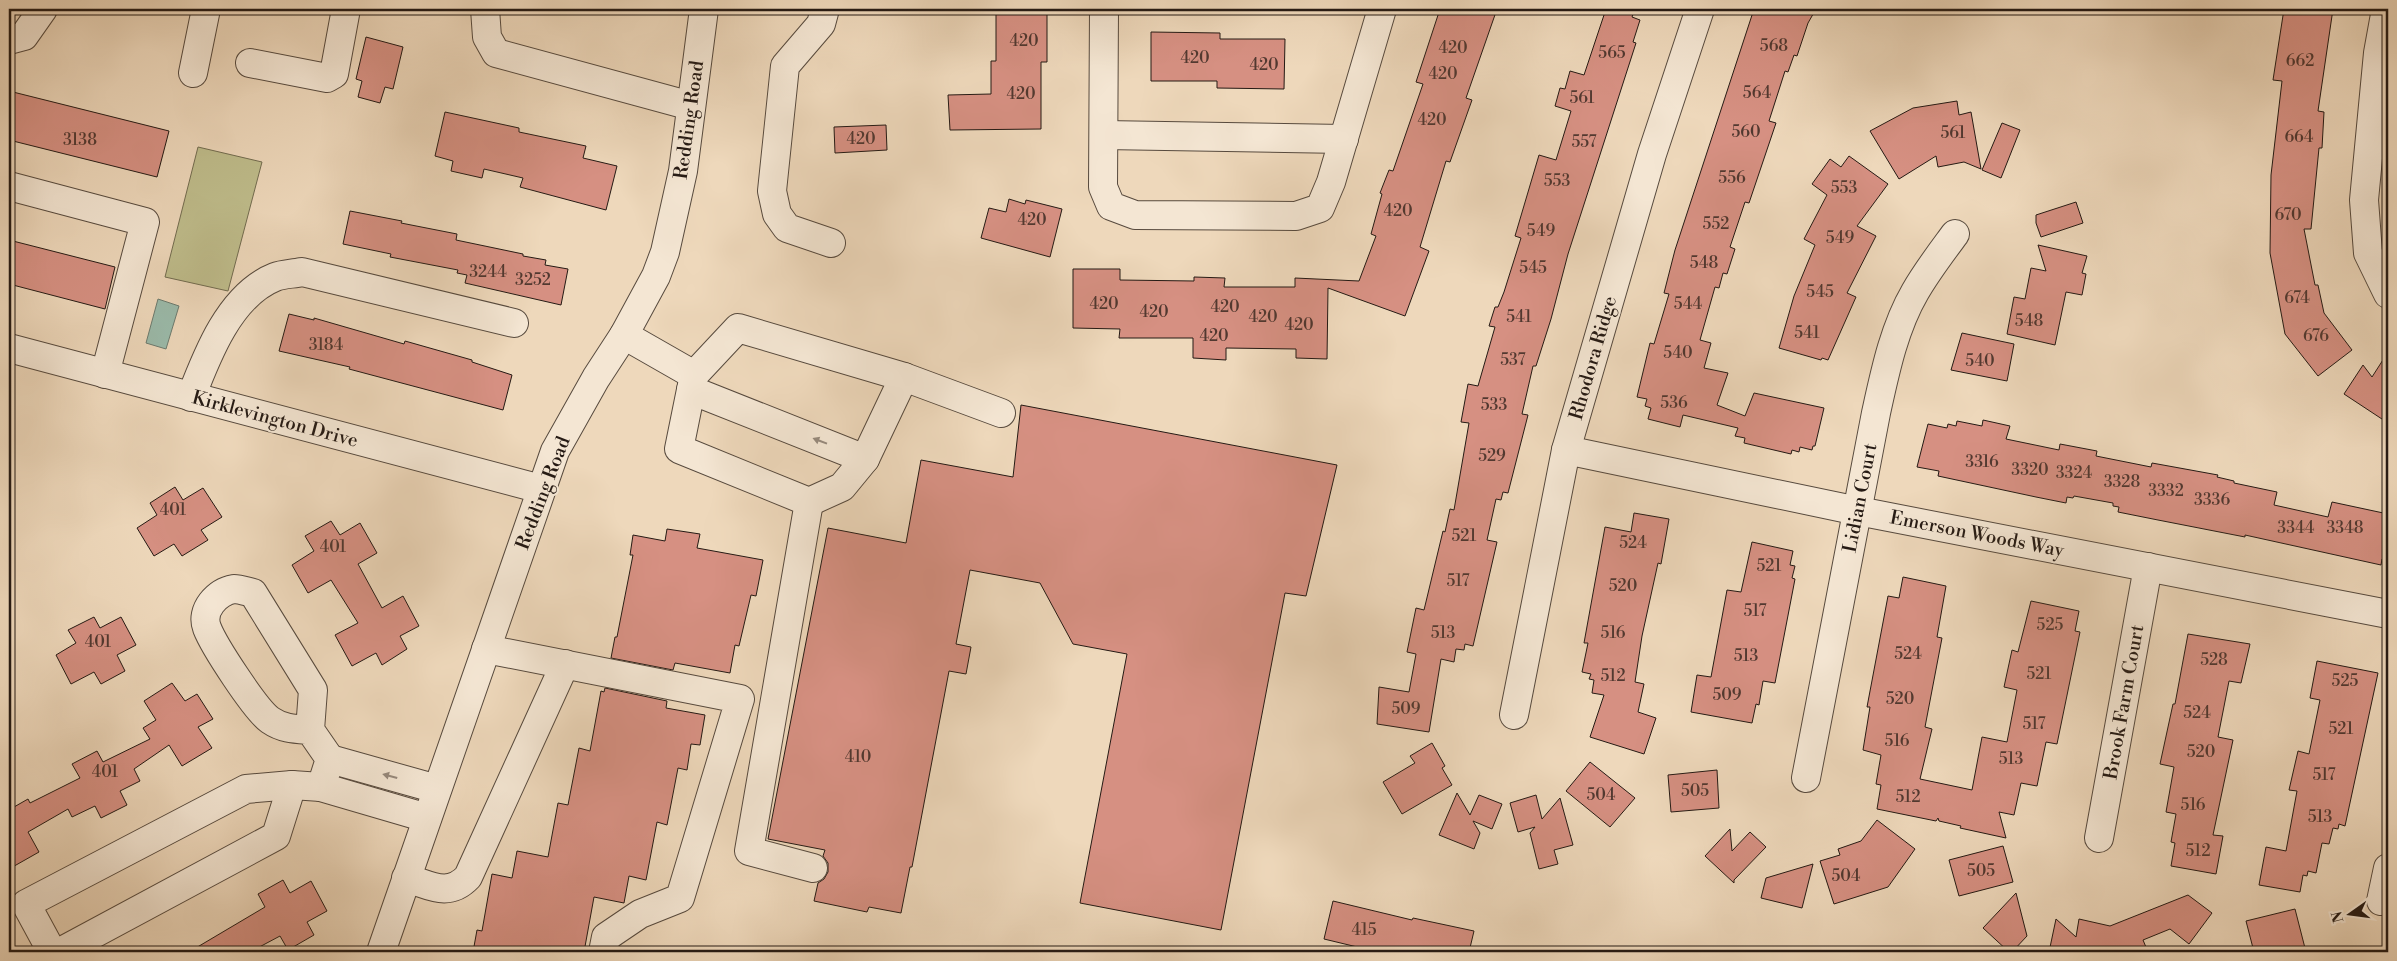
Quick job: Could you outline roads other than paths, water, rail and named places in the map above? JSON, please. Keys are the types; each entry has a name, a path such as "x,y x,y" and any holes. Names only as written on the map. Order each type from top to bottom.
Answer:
{"street":[{"path":"9,40 24,36 43,9"},
{"path":"193,73 206,9"},
{"path":"250,63 327,78 334,74 346,9"},
{"path":"485,9 487,37 496,53 691,106"},
{"name":"Redding Road","path":"381,952 555,451 596,378 624,335 656,276 665,252 683,171 704,9"},
{"path":"825,9 821,24 785,66 772,191 777,214 787,228 831,243"},
{"path":"1104,9 1104,187 1111,206 1135,215 1296,216 1320,208 1331,182 1382,9"},
{"name":"Rhodora Ridge","path":"1514,715 1566,450 1652,154 1700,9"},
{"path":"2386,9 2378,53 2364,200 2368,253 2388,294"},
{"path":"1104,135 1344,139"},
{"path":"9,186 144,222 105,374"},
{"name":"Lidian Court","path":"1806,778 1876,413 1897,332 1914,293 1955,234"},
{"path":"192,397 208,353 224,324 257,288 276,277 302,272 514,323"},
{"path":"904,377 865,459 842,487 809,502 679,449 692,383 738,328 904,377 1001,413"},
{"path":"624,335 692,383 865,459"},
{"name":"Kirklevington Drive","path":"9,348 541,490"},
{"name":"Emerson Woods Way","path":"1566,450 1858,511 2388,614"},
{"path":"809,502 749,851 813,868"},
{"name":"Brook Farm Court","path":"2099,838 2148,566"},
{"path":"310,730 288,730 271,721 258,710 206,627 206,610 216,597 235,589 253,593 313,690 310,730 330,759 437,789"},
{"path":"486,649 740,699 680,898 640,914 606,937 603,952"},
{"path":"406,878 446,890 459,887 468,877 565,664"},
{"path":"321,787 330,759"},
{"path":"60,952 276,836 292,785"},
{"path":"52,952 26,904 246,789 292,785 321,787 427,818"},
{"path":"2381,901 2388,868"}]}
